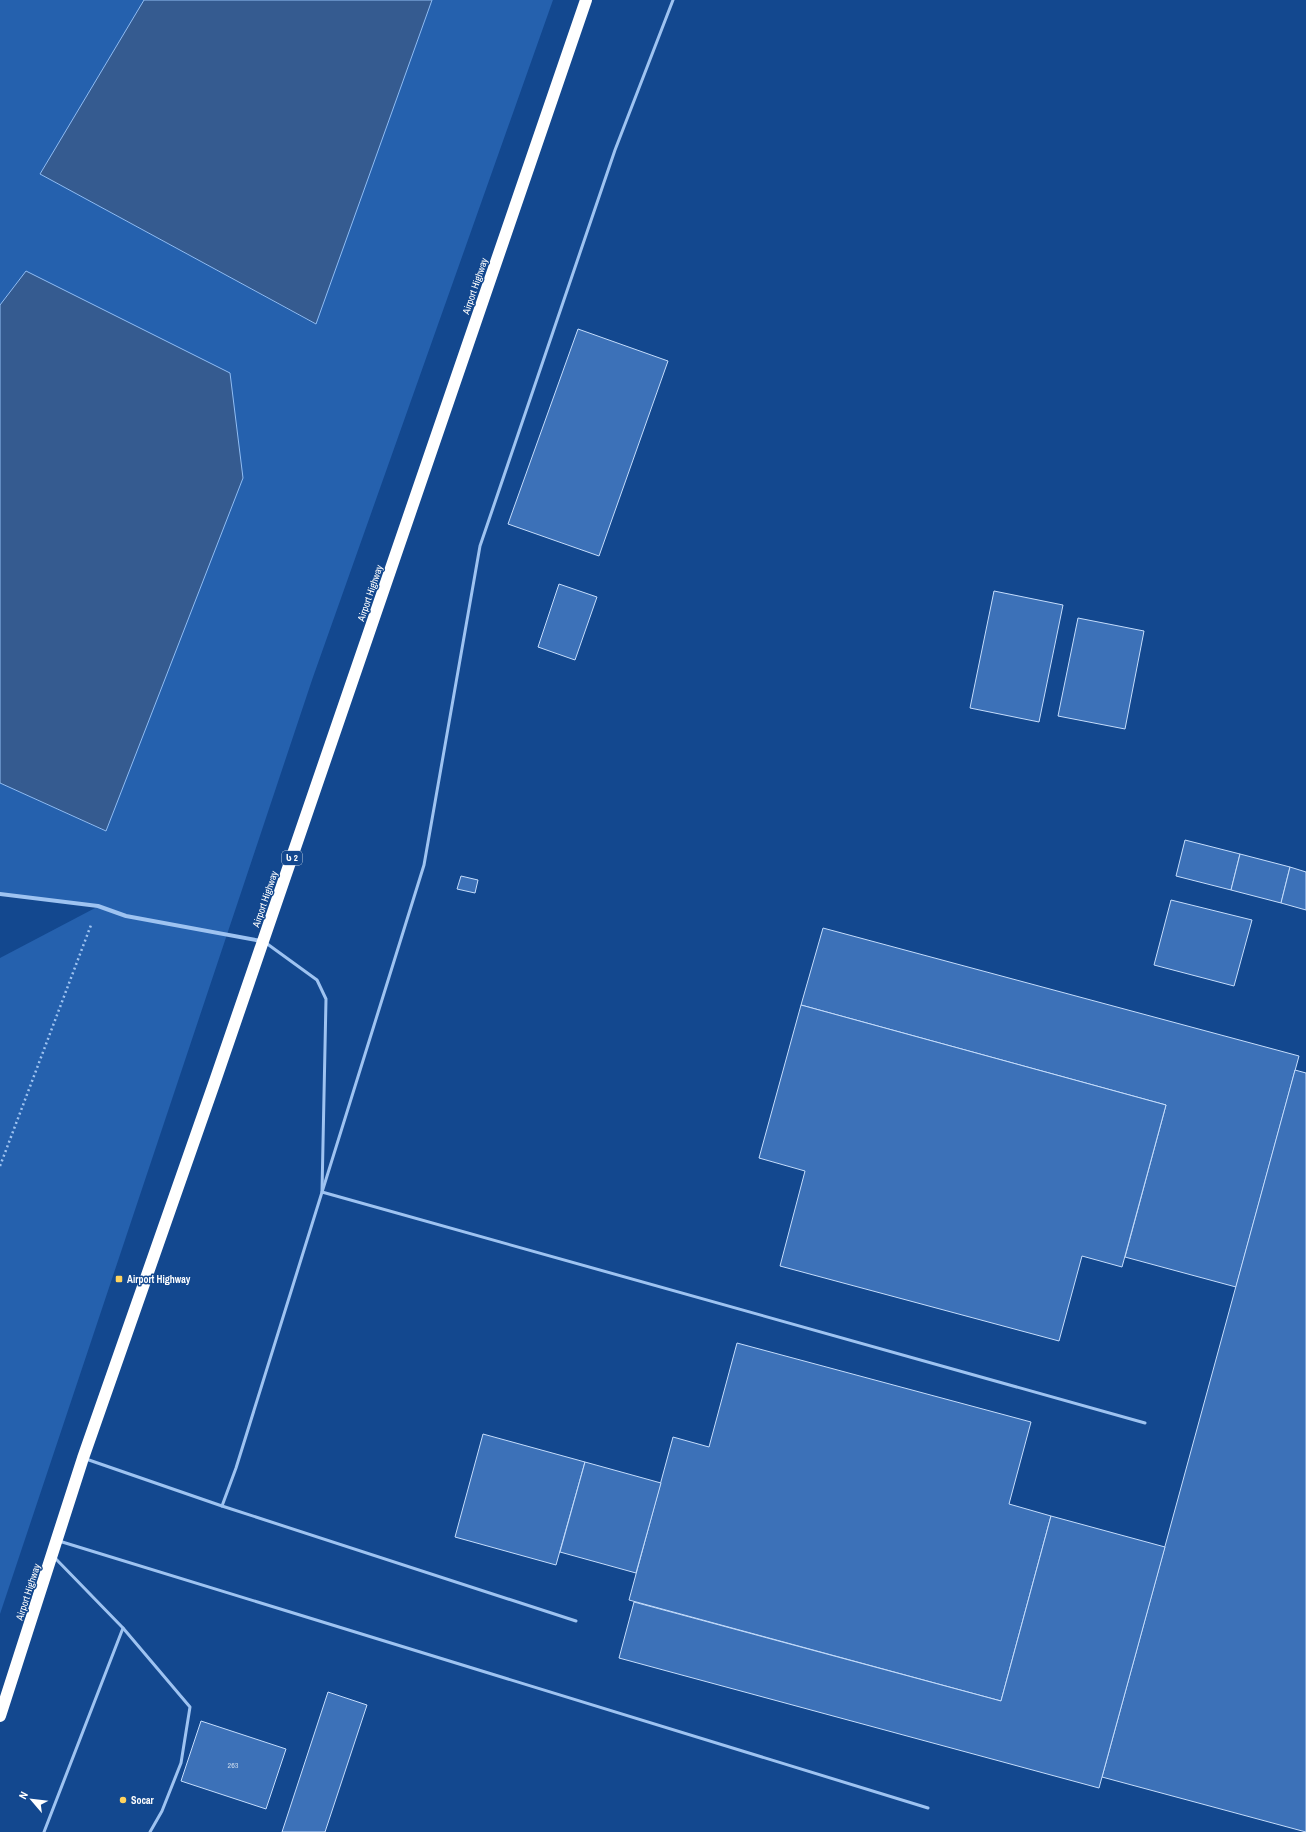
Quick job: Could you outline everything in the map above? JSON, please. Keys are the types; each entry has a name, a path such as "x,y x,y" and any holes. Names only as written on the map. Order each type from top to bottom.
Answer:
{"highway":[{"name":"Airport Highway","path":"0,1716 83,1458 263,941 586,0"}],"street":[{"path":"0,894 98,906 126,916 263,941"}],"lane":[{"path":"222,1506 236,1468 424,865 480,546 614,150 673,0"},
{"path":"263,941 317,980 326,998 322,1192"},
{"path":"322,1192 1145,1423"},
{"path":"83,1458 222,1506 576,1621"},
{"path":"57,1541 928,1808"},
{"path":"52,1555 123,1628 190,1708 181,1763 162,1811 150,1832"},
{"path":"44,1832 123,1628"}],"path":[{"path":"0,1166 98,906"}],"shaded area":[{"path":"0,0 144,0 40,174 315,324 432,0 553,0 312,680 0,1614 0,958 97,907 0,894 0,783 105,831 26,271 0,305"},
{"path":"144,0 432,0 316,324 40,174"},
{"path":"26,271 230,373 243,478 106,831 0,783 0,305"}],"building":[{"path":"578,329 668,361 599,556 508,524"},
{"path":"559,584 597,597 575,660 538,647"},
{"path":"994,591 1063,605 1039,722 970,708"},
{"path":"1078,618 1144,631 1125,729 1058,716"},
{"path":"1185,840 1240,854 1231,890 1176,876"},
{"path":"1240,854 1290,867 1281,903 1231,890"},
{"path":"1290,867 1306,872 1306,910 1281,903"},
{"path":"461,876 478,880 475,893 457,889"},
{"path":"1171,900 1252,920 1234,986 1154,965"},
{"path":"823,928 1299,1056 1236,1287 1125,1257 1166,1105 801,1005"},
{"path":"801,1005 1166,1105 1122,1267 1082,1256 1059,1341 780,1266 805,1171 759,1158"},
{"path":"1295,1070 1306,1073 1306,1832 1102,1777"},
{"path":"737,1343 1031,1422 1009,1504 1051,1516 1001,1701 629,1600 673,1437 709,1447"},
{"path":"483,1434 585,1462 556,1565 455,1537"},
{"path":"585,1462 661,1483 636,1573 560,1552"},
{"path":"1051,1516 1165,1547 1099,1788 619,1658 634,1602 1001,1701"},
{"path":"328,1692 367,1705 325,1832 282,1832"},
{"path":"201,1721 286,1749 266,1809 181,1781"}],"place":[{"name":"Airport Highway","path":"119,1279"},
{"name":"Socar","path":"123,1800"}]}
